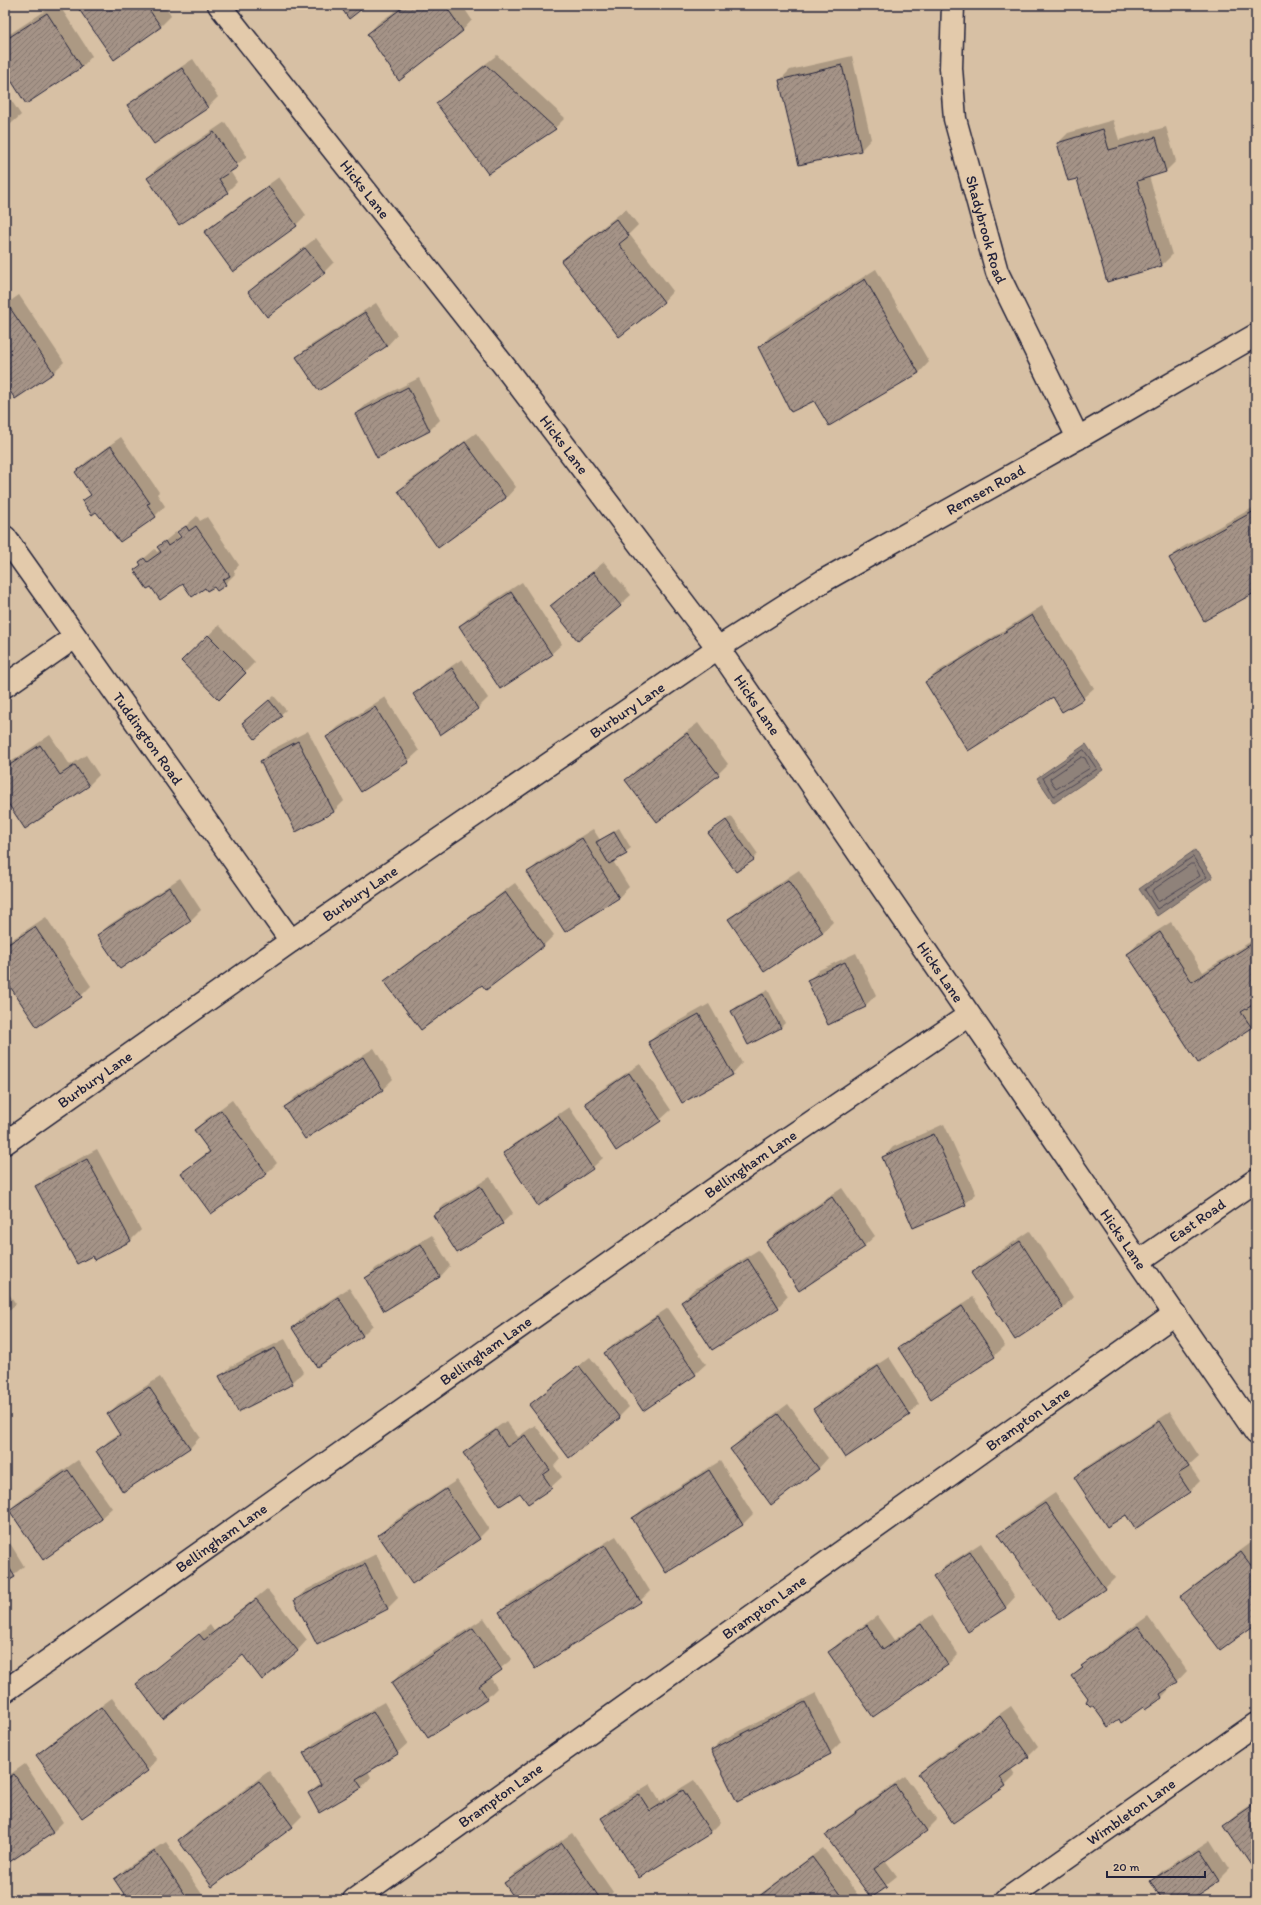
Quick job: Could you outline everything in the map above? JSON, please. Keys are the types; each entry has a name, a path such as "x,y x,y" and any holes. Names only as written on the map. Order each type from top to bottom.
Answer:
{"street":[{"name":"Hicks Lane","path":"219,5 505,367 718,648 1256,1433"},
{"name":"Shadybrook Road","path":"952,5 951,68 955,119 997,272 1078,438"},
{"name":"Remsen Road","path":"718,648 823,581 1078,438 1256,335"},
{"name":"Tuddington Road","path":"5,537 291,941"},
{"path":"5,686 75,637"},
{"name":"Burbury Lane","path":"5,1143 291,941 718,648"},
{"name":"Bellingham Lane","path":"5,1691 730,1177 969,1015"},
{"name":"East Road","path":"1139,1261 1256,1180"},
{"name":"Brampton Lane","path":"354,1900 1175,1314"},
{"name":"Wimbleton Lane","path":"1006,1900 1256,1724"}],"water":[{"path":"1086,744 1103,770 1054,803 1037,778"},
{"path":"1195,850 1213,877 1157,916 1139,889"}],"building":[{"path":"76,5 146,5 161,27 114,60"},
{"path":"339,5 367,5 349,19"},
{"path":"406,5 445,5 463,31 399,81 367,34"},
{"path":"47,13 82,67 26,104 5,71 5,40"},
{"path":"486,65 556,129 488,174 436,103"},
{"path":"842,65 861,151 799,165 779,80"},
{"path":"182,68 208,108 154,144 127,105"},
{"path":"1103,129 1109,150 1156,137 1166,172 1137,181 1162,266 1107,282 1077,179 1068,181 1057,143"},
{"path":"214,132 238,167 219,179 228,193 179,225 147,178"},
{"path":"268,186 297,226 233,272 204,232"},
{"path":"616,219 629,236 619,244 664,302 619,337 561,261"},
{"path":"305,248 325,273 267,317 248,292"},
{"path":"865,279 919,373 829,426 814,401 791,412 758,347"},
{"path":"8,305 54,373 15,399 5,383 5,307"},
{"path":"365,312 387,346 319,391 296,357"},
{"path":"408,387 430,431 377,458 355,414"},
{"path":"465,442 506,498 438,548 398,491"},
{"path":"111,446 150,503 147,504 156,517 120,542 96,512 92,515 82,501 91,495 75,472"},
{"path":"1256,510 1256,592 1204,621 1169,558"},
{"path":"186,526 189,531 196,526 230,576 223,580 226,585 217,591 214,587 207,591 205,588 192,597 183,584 160,600 151,587 147,589 134,570 141,565 139,562 144,558 147,562 161,552 157,547 165,541 168,546 181,537 177,532"},
{"path":"593,572 621,606 578,641 550,606"},
{"path":"511,592 552,655 500,689 459,626"},
{"path":"1032,615 1084,699 1062,712 1053,697 968,751 925,682"},
{"path":"208,635 246,673 219,700 181,661"},
{"path":"452,668 478,709 440,735 413,694"},
{"path":"269,700 282,716 255,739 242,723"},
{"path":"375,707 409,762 361,792 326,737"},
{"path":"687,733 719,775 657,822 625,780"},
{"path":"298,741 334,812 296,832 260,761"},
{"path":"40,745 60,775 75,765 89,786 25,829 5,799 5,768"},
{"path":"726,820 754,860 736,872 708,833"},
{"path":"614,832 627,854 609,864 596,842"},
{"path":"582,838 619,898 565,932 527,872"},
{"path":"788,880 823,933 764,972 728,919"},
{"path":"169,887 191,921 120,969 97,935"},
{"path":"505,892 544,946 486,990 482,985 421,1030 384,981"},
{"path":"35,927 82,997 37,1027 5,979 5,946"},
{"path":"1160,932 1192,982 1256,941 1256,1003 1241,1012 1252,1028 1198,1063 1127,954"},
{"path":"845,962 866,1007 828,1025 807,980"},
{"path":"763,994 781,1028 748,1045 731,1011"},
{"path":"699,1014 733,1075 682,1103 648,1042"},
{"path":"363,1057 383,1090 305,1139 284,1107"},
{"path":"629,1073 661,1121 616,1151 585,1103"},
{"path":"221,1110 267,1174 211,1214 181,1173 210,1152 194,1130"},
{"path":"558,1116 593,1169 538,1206 503,1153"},
{"path":"934,1134 966,1205 913,1228 882,1157"},
{"path":"87,1159 131,1241 94,1260 92,1256 77,1264 35,1186"},
{"path":"480,1186 503,1224 457,1253 433,1215"},
{"path":"832,1197 865,1247 799,1291 766,1242"},
{"path":"1020,1241 1063,1308 1015,1340 971,1273"},
{"path":"421,1244 440,1277 384,1311 365,1278"},
{"path":"748,1259 779,1308 712,1350 681,1302"},
{"path":"338,1297 363,1336 317,1367 292,1328"},
{"path":"962,1306 995,1357 931,1399 898,1348"},
{"path":"657,1317 696,1375 643,1411 604,1353"},
{"path":"275,1348 293,1384 238,1412 219,1376"},
{"path":"579,1366 620,1418 569,1458 529,1405"},
{"path":"878,1366 910,1415 845,1458 813,1409"},
{"path":"149,1387 190,1448 123,1492 96,1451 120,1435 107,1414"},
{"path":"778,1414 819,1469 771,1505 730,1449"},
{"path":"1159,1421 1189,1467 1178,1474 1190,1492 1135,1529 1126,1515 1107,1527 1074,1477"},
{"path":"496,1430 507,1447 525,1435 550,1470 543,1475 552,1488 528,1504 520,1493 500,1506 463,1453"},
{"path":"68,1470 102,1519 43,1560 9,1510"},
{"path":"709,1470 743,1525 666,1573 632,1518"},
{"path":"446,1489 480,1539 412,1584 378,1535"},
{"path":"1045,1503 1105,1589 1060,1620 998,1534"},
{"path":"605,1545 641,1602 535,1669 499,1612"},
{"path":"970,1552 1006,1608 968,1632 933,1576"},
{"path":"1241,1552 1256,1572 1256,1624 1220,1650 1180,1597"},
{"path":"5,1561 15,1577 5,1583"},
{"path":"365,1564 388,1609 317,1645 294,1600"},
{"path":"256,1599 298,1651 262,1680 243,1655 163,1719 136,1684 199,1634 204,1640"},
{"path":"921,1624 948,1665 873,1717 828,1652 867,1625 883,1650"},
{"path":"1138,1626 1178,1682 1160,1694 1162,1698 1145,1710 1143,1707 1121,1723 1119,1719 1108,1727 1093,1706 1090,1706 1086,1702 1088,1698 1072,1676 1083,1668 1081,1666"},
{"path":"473,1628 502,1670 479,1686 488,1699 428,1738 391,1683"},
{"path":"805,1702 831,1754 737,1802 711,1750"},
{"path":"101,1707 148,1771 82,1818 36,1755"},
{"path":"373,1711 398,1754 356,1779 362,1788 319,1813 308,1793 321,1785 303,1753"},
{"path":"1000,1716 1029,1757 1000,1777 1006,1786 953,1823 918,1774"},
{"path":"14,1774 53,1833 5,1865 5,1780"},
{"path":"259,1781 293,1827 212,1887 178,1840"},
{"path":"895,1785 927,1831 874,1869 887,1887 871,1898 825,1835"},
{"path":"683,1790 711,1833 639,1878 601,1818 639,1794 650,1811"},
{"path":"1256,1804 1256,1873 1224,1826"},
{"path":"562,1843 601,1900 516,1900 504,1883"},
{"path":"1199,1850 1219,1881 1189,1900 1162,1900 1150,1881"},
{"path":"155,1851 189,1900 128,1900 114,1879"},
{"path":"812,1857 844,1900 754,1900"}]}
